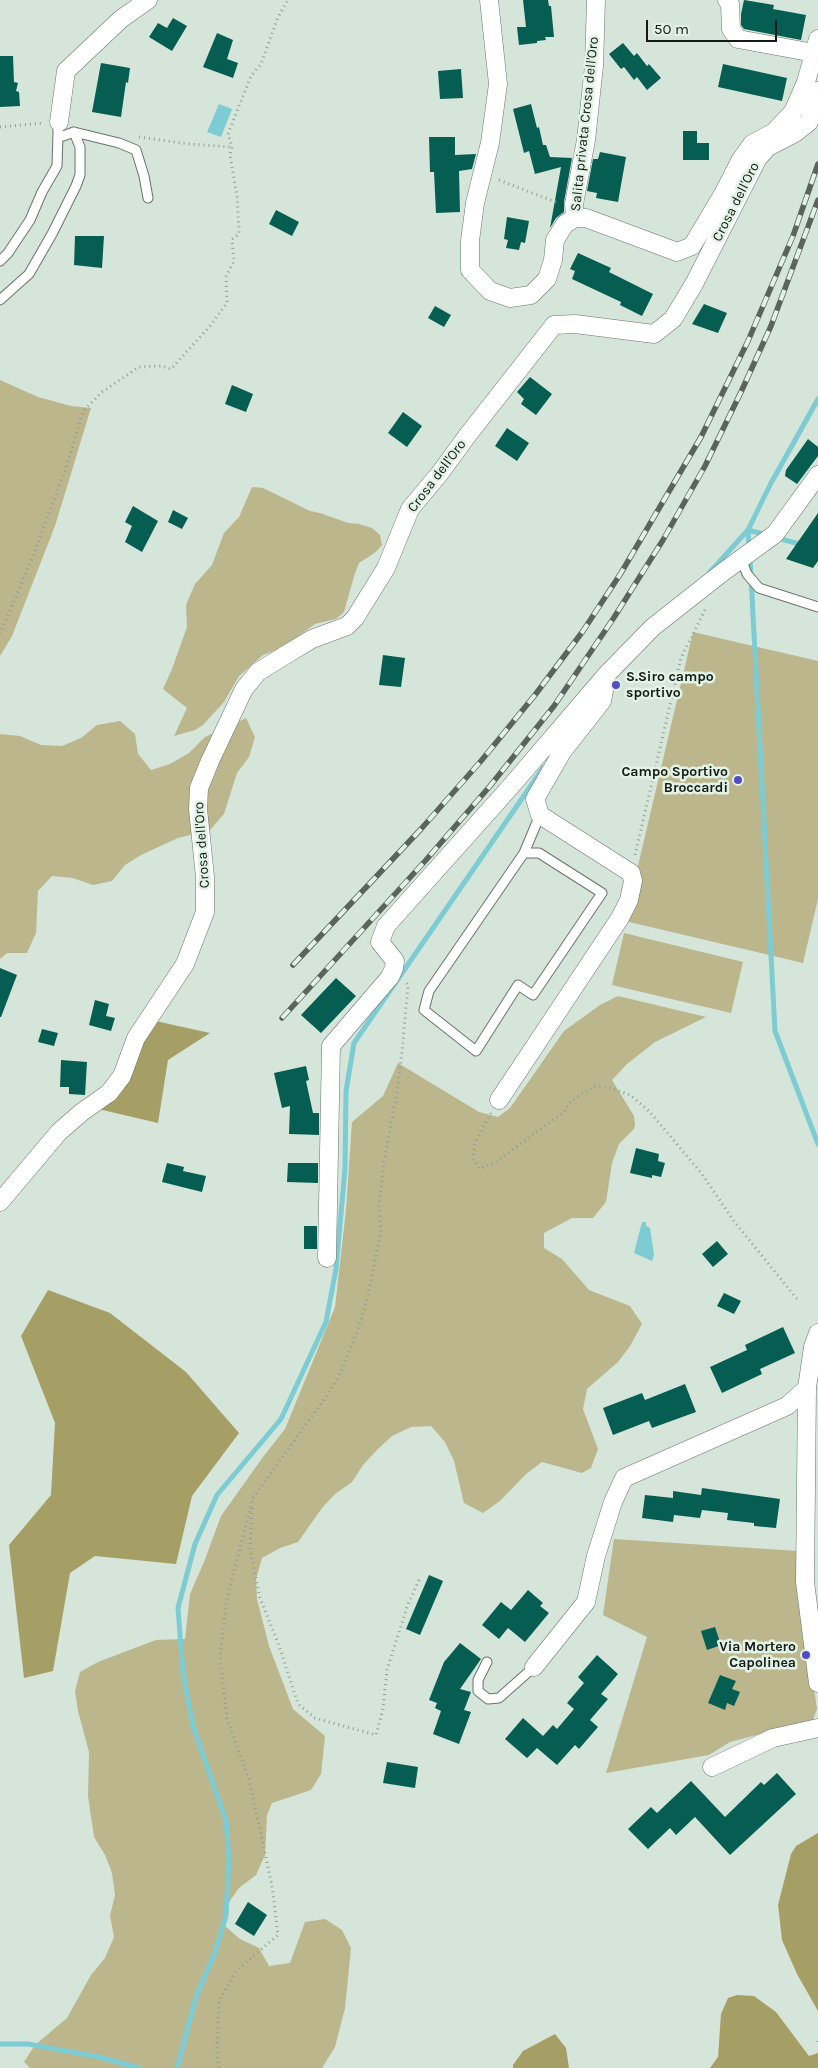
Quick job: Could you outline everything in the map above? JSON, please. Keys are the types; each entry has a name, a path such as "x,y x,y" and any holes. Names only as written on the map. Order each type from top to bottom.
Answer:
{"street":[{"path":"59,128 66,71 121,19 148,0"},
{"name":"Salita privata Crosa dell'Oro","path":"489,0 498,84 490,143 475,203 470,241 470,270 490,290 510,298 531,295 546,279 553,260 555,240 565,224 575,214 594,66 596,0"},
{"path":"727,0 730,4 731,30 738,38 816,46"},
{"name":"Salita privata Crosa dell'Oro","path":"575,214 677,252 692,246 740,161 752,144 774,132 793,112 806,82 816,46"},
{"name":"Crosa dell'Oro","path":"0,1202 59,1132 82,1112 109,1093 122,1076 136,1038 185,964 205,912 205,877 198,810 199,788 210,760 244,689 258,672 280,658 312,639 347,626 356,618 386,568 410,509 554,325 575,324 654,334 673,319 694,284 758,158 768,147 795,133 809,122 818,91"},
{"path":"327,1258 331,1046 390,977 395,961 380,942 386,926 512,785 607,674 653,627 722,572 775,534 818,475"},
{"path":"499,1100 620,918 632,887 631,873 540,815 535,799 562,752 602,700 607,674"},
{"path":"818,1332 813,1347 806,1388 805,1582 818,1683"},
{"path":"534,1667 586,1602 604,1529 624,1478 787,1406 806,1388"},
{"path":"712,1767 773,1738 818,1728"}],"lane":[{"path":"59,128 63,136 74,132 119,143 136,150 148,198"},
{"path":"0,261 8,253 30,220 42,192 57,166 59,128"},
{"path":"0,300 29,274 76,186 80,175 80,147 74,132"},
{"path":"742,558 748,574 759,588 818,607"},
{"path":"524,853 539,853 602,893 533,996 518,985 476,1051 424,1010 429,991 524,853 540,815"},
{"path":"487,1662 478,1680 478,1691 488,1699 500,1698 534,1667"}],"path":[{"path":"0,634 33,556 67,465 83,411 102,392 139,368 151,366 171,369 210,326 227,303 226,277 234,261 232,239 239,234 235,178 230,155 232,147 228,134 251,76 261,64 278,17 288,0"},
{"path":"482,173 575,214"},
{"path":"631,873 681,658 707,607"},
{"path":"219,2068 217,2055 219,2001 237,1970 278,1935 272,1886 249,1779 227,1719 220,1655 227,1598 253,1498 328,1394 341,1372 356,1335 367,1300 381,1231 379,1206 384,1160 397,1092 408,992 408,985 394,968"},
{"path":"499,1100 484,1123 475,1143 473,1158 480,1169 497,1161 564,1112 571,1100 594,1086 610,1088 630,1095 649,1111 702,1174 733,1220 797,1299"},
{"path":"253,1498 250,1550 260,1598 278,1642 298,1704 316,1718 376,1734 383,1709 387,1670 408,1604 420,1578"}],"shaded area":[{"path":"0,380 38,397 71,406 91,408 55,526 12,636 0,656"},
{"path":"252,487 263,488 310,511 348,523 372,528 380,535 382,545 376,552 359,563 344,612 336,619 315,624 282,648 263,655 239,676 224,702 203,725 195,730 174,736 187,708 163,689 187,627 186,605 195,584 212,565 224,533 239,517"},
{"name":"Campo Sportivo Broccardi","path":"693,632 818,661 818,899 803,963 625,921"},
{"path":"246,718 255,737 249,757 237,773 224,814 210,830 178,838 141,855 125,865 112,881 93,885 73,878 52,876 38,891 36,933 27,953 7,953 0,959 0,734 20,736 41,745 62,746 81,738 97,725 120,721 135,734 138,754 151,770 170,764 189,753 205,737"},
{"path":"624,933 743,962 731,1013 612,985"},
{"path":"618,996 706,1017 655,1042 627,1064 612,1080 634,1116 635,1125 634,1129 619,1144 612,1163 606,1202 593,1218 572,1218 544,1233 544,1248 562,1259 589,1290 630,1306 642,1324 630,1346 618,1362 587,1389 583,1409 598,1449 591,1468 582,1473 542,1462 526,1474 500,1501 483,1513 464,1503 454,1461 445,1442 431,1426 411,1427 392,1436 378,1449 363,1465 352,1482 335,1494 322,1508 298,1542 280,1548 262,1558 256,1579 257,1599 269,1646 293,1709 325,1736 321,1774 311,1790 272,1803 267,1815 265,1855 256,1875 239,1888 227,1905 225,1926 240,1939 259,1948 269,1966 290,1963 305,1922 325,1919 342,1930 351,1948 345,2008 335,2047 322,2068 30,2068 24,2062 35,2045 67,2018 91,1975 105,1958 114,1937 110,1916 115,1895 112,1873 105,1855 94,1837 88,1796 89,1752 78,1711 75,1691 80,1672 98,1662 156,1640 185,1639 190,1594 221,1516 285,1429 335,1307 346,1210 352,1122 383,1096 398,1063 479,1112 498,1117 510,1108 564,1031 600,1005"},
{"path":"151,1020 210,1033 168,1060 158,1123 94,1108"},
{"path":"48,1290 110,1313 186,1372 239,1433 192,1496 176,1564 95,1556 70,1573 53,1671 24,1678 9,1545 51,1495 55,1423 21,1336"},
{"path":"614,1539 798,1551 800,1588 817,1709 813,1720 730,1742 709,1755 606,1773 647,1637 603,1615"},
{"path":"818,1833 818,2011 797,1974 782,1940 778,1905 791,1854 796,1846"},
{"path":"737,1995 754,1996 776,2012 809,2056 818,2053 818,2068 710,2068 718,2057 721,2014 728,1998"},
{"path":"555,2034 566,2048 569,2068 513,2068 513,2065 523,2051"}],"water":[{"path":"219,104 232,109 221,137 207,132"},
{"path":"642,1222 646,1222 646,1226 650,1228 654,1255 652,1261 634,1253"}],"building":[{"path":"523,0 548,0 549,6 551,6 554,37 545,37 546,40 537,41 537,43 519,45 517,27 526,27"},
{"path":"744,0 774,5 773,9 806,15 801,40 744,29 741,25 741,14"},
{"path":"173,18 187,26 172,51 149,37 158,23 167,28"},
{"path":"217,33 233,40 227,59 238,63 233,78 203,67"},
{"path":"623,43 634,56 637,53 647,66 649,64 661,78 647,90 637,77 634,80 624,67 621,69 609,54"},
{"path":"0,56 13,56 14,82 18,83 16,91 19,92 20,106 0,107"},
{"path":"101,63 130,68 121,117 92,112"},
{"path":"723,64 787,78 782,101 718,87"},
{"path":"461,69 463,98 440,99 438,71"},
{"path":"531,104 543,145 546,145 550,157 572,158 564,212 556,218 550,228 561,167 535,174 529,151 524,153 513,109"},
{"path":"683,131 697,131 697,143 709,143 709,160 683,160"},
{"path":"429,137 455,137 455,155 476,154 472,169 459,171 460,212 436,213 434,172 430,172"},
{"path":"600,152 626,157 618,202 596,198 597,193 587,191 593,159 598,159"},
{"path":"276,210 299,222 292,236 269,224"},
{"path":"507,217 529,221 525,243 521,242 519,250 506,248 508,240 504,239"},
{"path":"75,236 104,236 102,268 74,265"},
{"path":"578,253 611,268 609,272 653,294 642,316 620,305 621,302 572,279 575,271 570,269"},
{"path":"704,304 727,313 718,333 692,324"},
{"path":"435,306 451,315 444,327 428,318"},
{"path":"530,377 552,394 536,415 521,404 524,399 517,392"},
{"path":"232,385 253,394 246,412 225,404"},
{"path":"403,412 422,426 407,447 388,433"},
{"path":"507,428 529,443 517,461 495,446"},
{"path":"808,439 818,447 818,456 797,484 785,476 786,470"},
{"path":"133,506 158,521 142,552 125,542 132,526 125,522"},
{"path":"173,510 188,518 182,529 168,522"},
{"path":"818,513 818,561 813,568 786,559"},
{"path":"383,655 405,658 401,687 379,685"},
{"path":"0,968 17,975 1,1017 0,1017"},
{"path":"336,978 356,996 321,1033 301,1015"},
{"path":"95,1000 109,1004 106,1016 115,1018 111,1031 89,1025"},
{"path":"42,1029 58,1033 54,1046 38,1042"},
{"path":"61,1060 87,1062 85,1095 69,1094 69,1087 60,1087"},
{"path":"306,1066 309,1080 306,1081 313,1113 319,1113 319,1135 289,1134 290,1106 282,1108 274,1073"},
{"path":"636,1148 659,1154 658,1161 665,1163 661,1177 652,1175 652,1178 630,1173"},
{"path":"167,1163 184,1167 183,1171 206,1176 202,1192 162,1182"},
{"path":"288,1163 318,1163 318,1183 287,1182"},
{"path":"304,1226 317,1226 317,1249 304,1249"},
{"path":"717,1241 728,1254 713,1267 702,1254"},
{"path":"724,1293 741,1301 734,1314 717,1306"},
{"path":"783,1327 795,1353 760,1369 762,1374 722,1393 710,1367 747,1350 745,1345"},
{"path":"685,1384 696,1412 652,1428 649,1421 613,1435 603,1408 642,1393 645,1400"},
{"path":"702,1488 780,1499 776,1528 754,1526 754,1523 727,1520 728,1513 702,1510 700,1518 674,1515 673,1522 642,1518 645,1495 673,1498 673,1491 701,1495"},
{"path":"429,1575 443,1581 420,1635 406,1629"},
{"path":"528,1590 543,1603 540,1606 549,1613 525,1642 508,1628 499,1639 482,1625 501,1602 511,1610"},
{"path":"715,1627 721,1645 707,1650 701,1631"},
{"path":"460,1643 481,1659 460,1689 471,1692 464,1710 471,1712 459,1744 433,1734 441,1711 435,1708 437,1703 429,1700 444,1662"},
{"path":"597,1655 618,1674 601,1694 608,1699 590,1720 598,1727 579,1749 575,1745 557,1765 537,1748 527,1758 505,1739 523,1718 543,1736 553,1725 557,1729 574,1709 567,1703 584,1683 578,1677"},
{"path":"720,1675 736,1681 732,1689 740,1692 734,1706 727,1703 725,1710 708,1703"},
{"path":"387,1762 418,1767 415,1788 383,1783"},
{"path":"777,1773 796,1794 730,1855 695,1817 676,1835 670,1828 648,1849 628,1829 651,1807 657,1813 691,1781 725,1817 761,1782 764,1785"},
{"path":"248,1902 267,1915 254,1936 235,1924"}],"waterway":[{"path":"710,572 748,530 770,485 818,399"},
{"path":"748,530 749,547"},
{"path":"748,530 767,535"},
{"path":"777,538 803,545"},
{"path":"750,558 775,1031 818,1144"},
{"path":"177,2068 196,1997 215,1952 226,1916 229,1859 226,1821 193,1726 183,1673 178,1608 195,1544 217,1495 281,1419 326,1322 336,1269 345,1169 346,1091 354,1043 543,768"},
{"path":"0,2044 28,2044 99,2057 139,2068"}],"railway":[{"path":"293,965 421,829 481,761 535,695 583,631 621,573 701,437 748,341 793,236 818,164"},
{"path":"282,1018 426,860 490,786 554,706 613,619 663,540 705,466 771,326 818,200"}],"place":[{"name":"S.Siro campo sportivo","path":"616,685"},
{"name":"Campo Sportivo Broccardi","path":"738,780"},
{"name":"Via Mortero Capolinea","path":"806,1655"}]}
